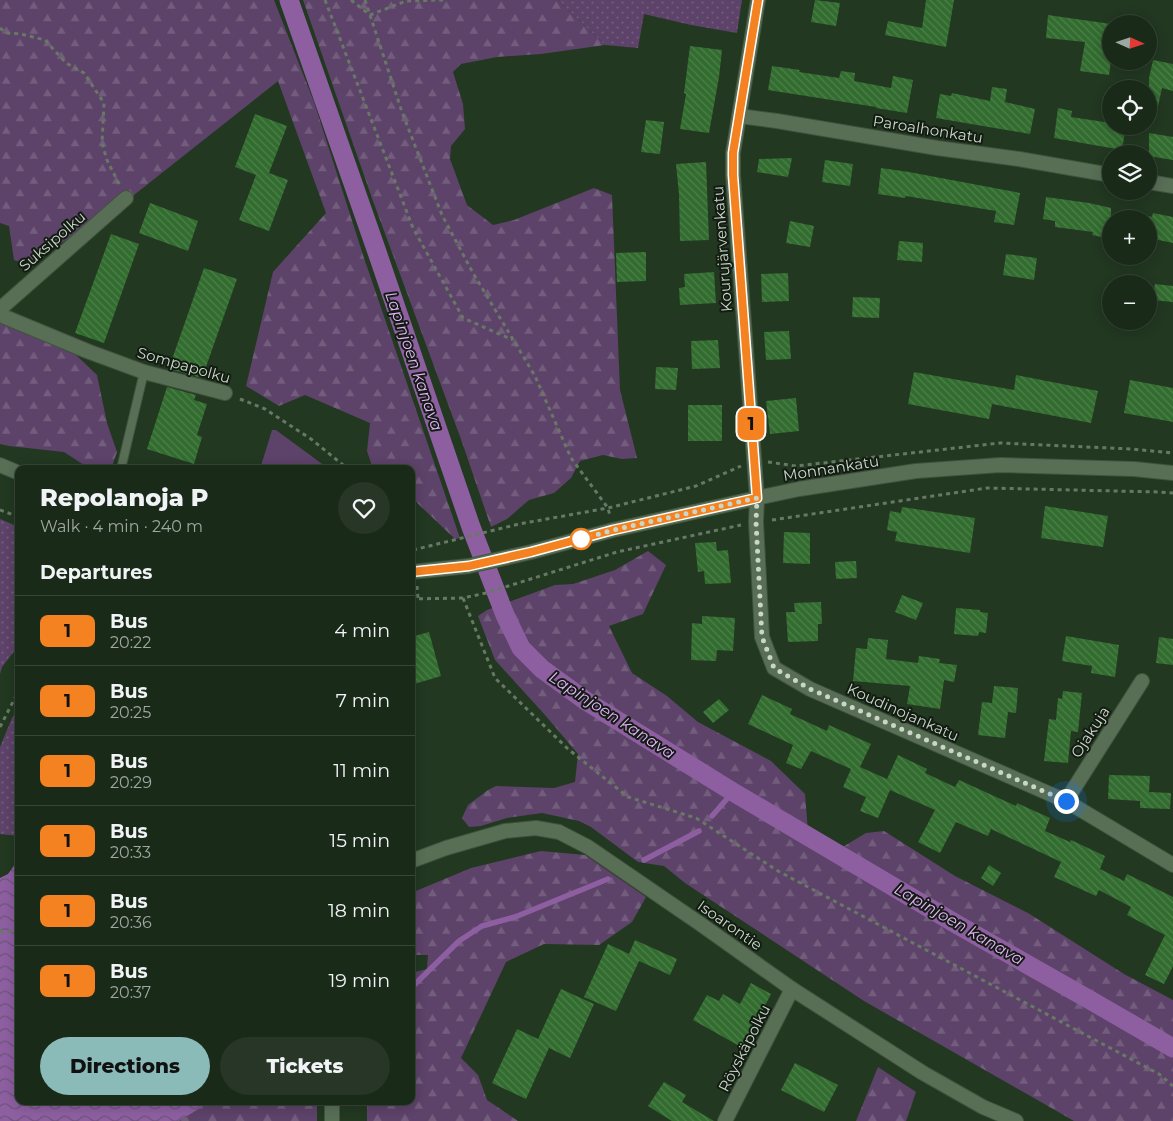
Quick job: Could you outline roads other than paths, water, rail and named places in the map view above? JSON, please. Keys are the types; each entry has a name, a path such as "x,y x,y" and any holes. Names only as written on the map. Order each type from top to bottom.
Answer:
{"street":[{"name":"Kourujärvenkatu","path":"757,498 733,175 733,153 758,0"},
{"name":"Paroalhonkatu","path":"739,116 1102,173"},
{"path":"1157,183 1173,186"},
{"name":"Suksipolku","path":"0,309 126,198"},
{"name":"Sompapolku","path":"0,315 144,372 225,393"},
{"path":"0,465 15,471"},
{"name":"Monnankatu","path":"415,572 469,566 613,530 799,489 916,471 1000,465 1134,469 1173,473"},
{"name":"Koudinojankatu","path":"757,498 756,522 762,637 774,668 810,689 1066,801 1173,866"},
{"name":"Ojakuja","path":"1066,801 1142,681"},
{"name":"Isoarontie","path":"415,860 446,848 505,831 536,828 559,832 588,847 792,989 923,1073 983,1107 1016,1121"},
{"name":"Röyskäpolku","path":"725,1121 792,989"},
{"path":"332,1105 332,1121"}],"lane":[{"path":"122,465 144,372"}],"water":[{"path":"15,864 15,1105 205,1105 179,1121 0,1121 0,878 8,874"}],"waterway":[{"name":"Lapinjoen kanava","path":"289,0 471,527 505,615 521,648 542,669 586,701 733,792 958,925 1173,1048"},
{"path":"712,816 733,792"},
{"path":"644,860 699,831"},
{"path":"415,984 459,941 482,926 515,917 608,879"}]}
